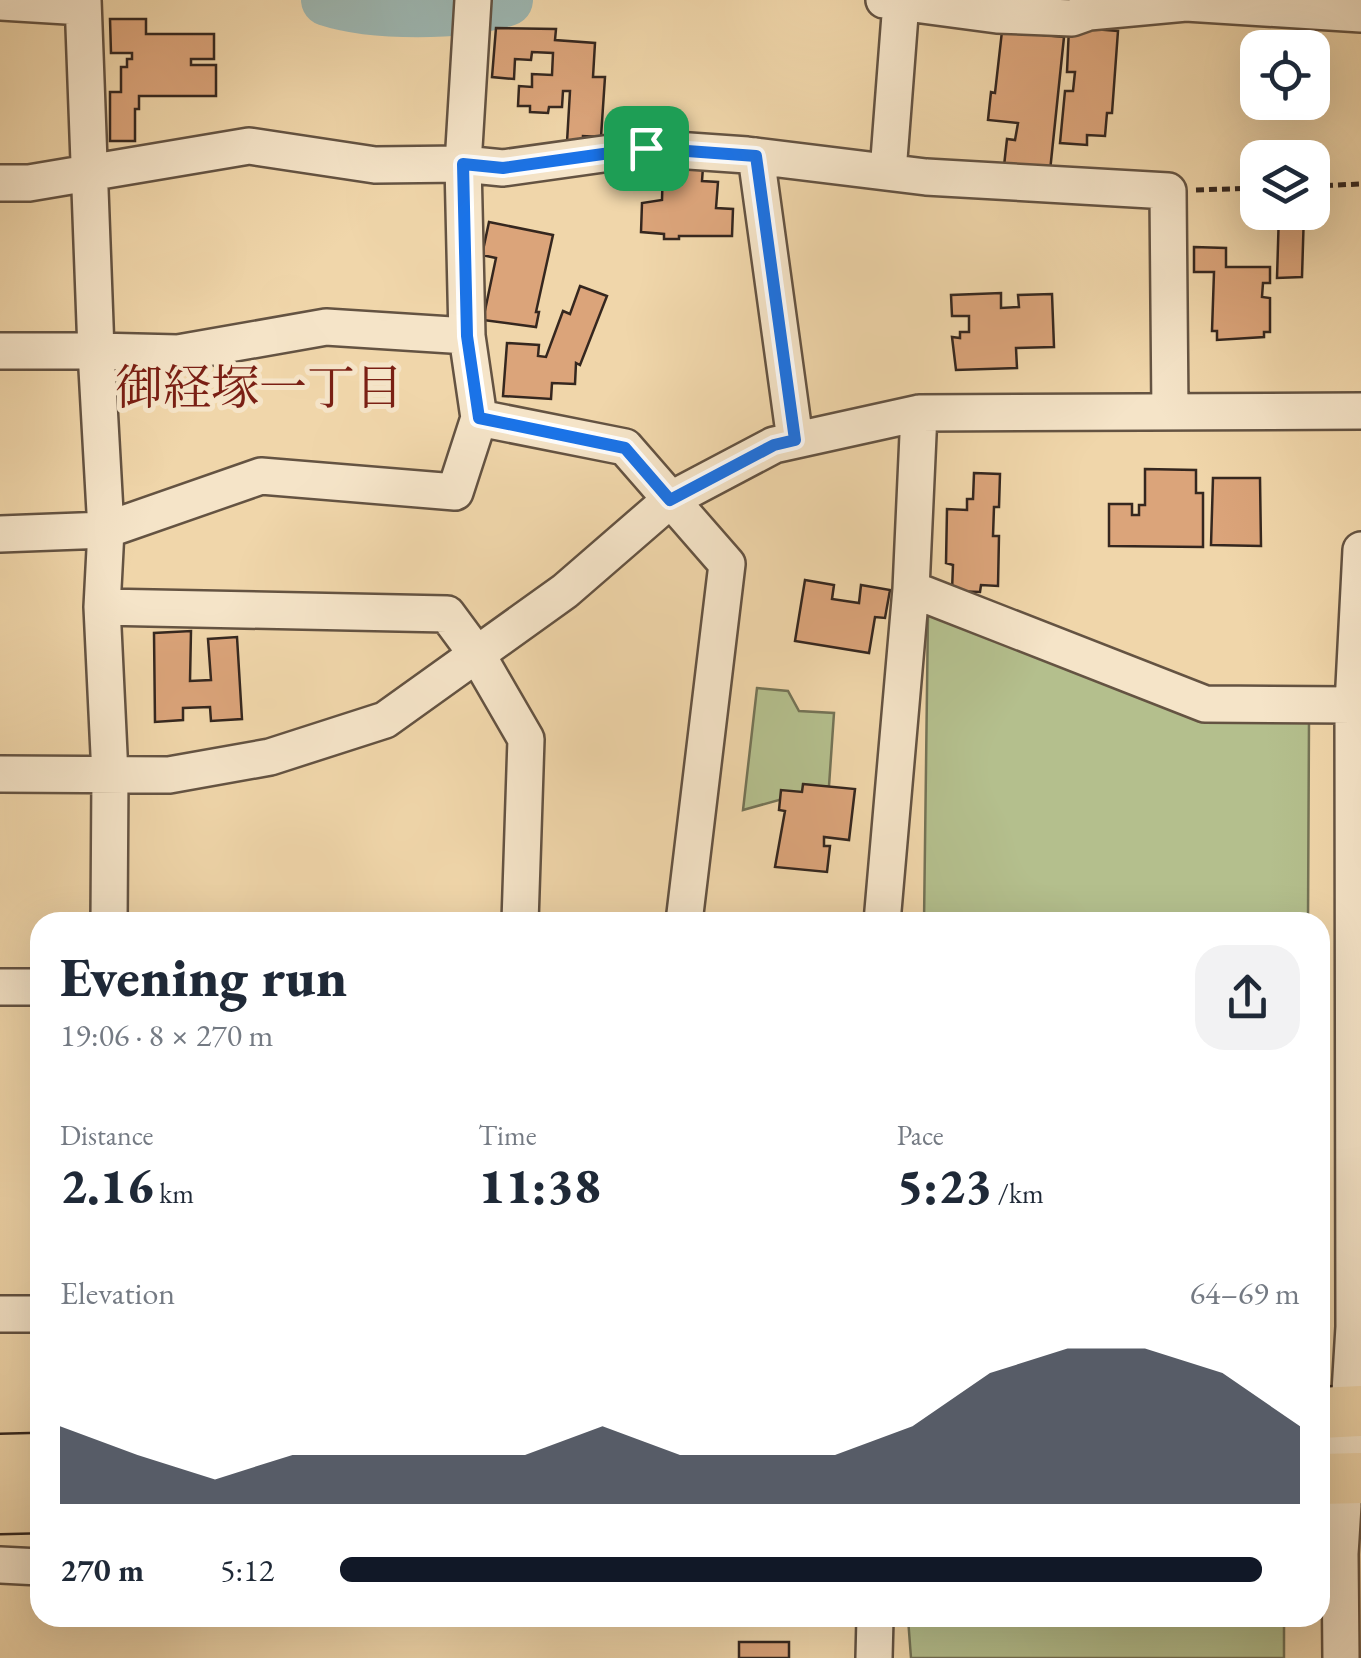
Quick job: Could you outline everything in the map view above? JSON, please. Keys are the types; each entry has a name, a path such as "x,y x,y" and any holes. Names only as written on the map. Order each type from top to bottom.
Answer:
{"highway":[{"path":"0,1460 30,1459"},
{"path":"0,1508 30,1507"}],"street":[{"path":"888,172 892,1 997,15 1072,18 1088,12 1186,3 1361,14"},
{"path":"0,2 83,3 106,530 102,607 110,775 109,912"},
{"path":"0,534 106,530 261,476 455,492 479,418 467,336 463,164 472,10"},
{"path":"0,183 29,182 249,146 375,165 463,164 503,168 646,148 888,172 1168,191 1170,412"},
{"path":"756,156 795,440"},
{"path":"0,351 178,352 326,327 467,336"},
{"path":"0,774 170,775 270,756 384,720 565,591 670,500 774,445 919,413 1361,412"},
{"path":"883,912 911,589 919,413"},
{"path":"479,418 625,448 727,564 685,912"},
{"path":"1340,1658 1344,1412 1354,1328 1353,704 1361,550"},
{"path":"911,589 1205,704 1353,704"},
{"path":"102,607 446,614 478,656 526,739 520,912"},
{"path":"0,987 30,988"},
{"path":"0,1314 30,1314"},
{"path":"0,1565 30,1566"},
{"path":"874,1658 875,1627"}],"path":[{"path":"1330,185 1361,184"},
{"path":"1168,191 1240,189"}],"green space":[{"path":"928,613 1309,720 1308,912 924,912"},
{"path":"757,688 788,691 799,711 834,713 829,786 743,810"},
{"path":"909,1627 1284,1627 1284,1658 911,1658"}],"building":[{"path":"110,19 146,19 146,34 214,34 214,59 191,59 191,65 216,65 216,96 139,96 135,141 110,141 110,92 121,92 121,67 127,67 132,53 111,53"},
{"path":"1069,27 1118,31 1112,113 1107,113 1105,136 1087,135 1087,145 1060,143 1065,91 1073,91 1075,72 1067,72"},
{"path":"496,28 556,29 555,40 595,43 593,77 605,77 601,137 583,136 583,143 567,142 570,91 563,91 562,107 549,107 548,113 530,112 530,106 518,106 519,86 532,87 532,74 552,75 553,53 532,52 531,60 515,59 514,79 492,77"},
{"path":"1002,31 1064,37 1050,171 1004,166 1007,139 1015,140 1018,123 988,120"},
{"path":"663,165 703,167 702,181 718,182 716,208 733,209 732,236 664,239 664,234 641,232 642,203 662,200"},
{"path":"489,222 553,235 536,327 483,320 496,258 482,255"},
{"path":"1278,230 1303,230 1302,277 1277,278"},
{"path":"1194,247 1226,248 1226,267 1270,267 1270,283 1263,283 1262,297 1270,298 1270,332 1264,332 1264,337 1217,340 1217,331 1212,331 1214,272 1194,272"},
{"path":"580,286 607,296 580,365 576,363 575,384 552,383 551,399 503,396 507,343 539,345 538,356 546,357 563,311 570,314"},
{"path":"1001,293 1001,308 1019,307 1018,295 1052,294 1054,347 1016,348 1017,368 956,370 952,337 960,338 960,332 969,332 969,316 952,316 951,295"},
{"path":"1145,469 1196,470 1196,493 1203,493 1203,547 1109,546 1109,504 1132,504 1132,515 1139,515 1139,505 1145,505"},
{"path":"974,473 1000,474 993,536 999,536 998,586 981,585 980,592 952,591 953,565 946,563 947,509 967,510 967,499 973,499"},
{"path":"1213,478 1260,478 1261,546 1211,545"},
{"path":"805,580 834,585 832,599 859,603 861,585 890,590 885,618 875,617 869,653 795,641"},
{"path":"191,631 190,681 211,680 208,639 237,637 242,719 211,721 210,707 183,708 183,720 155,722 154,633"},
{"path":"803,784 855,789 849,840 824,837 824,846 830,846 827,872 775,867 785,811 779,810 781,790 802,792"},
{"path":"739,1642 789,1642 789,1658 739,1658"}],"waterway":[{"path":"327,0 417,11 507,0"}],"district":[{"name":"御経塚一丁目","path":"259,387"}],"route":[{"path":"646,148 756,156 795,440 774,445 670,500 625,448 479,418 467,336 463,164 503,168 646,148"}]}
